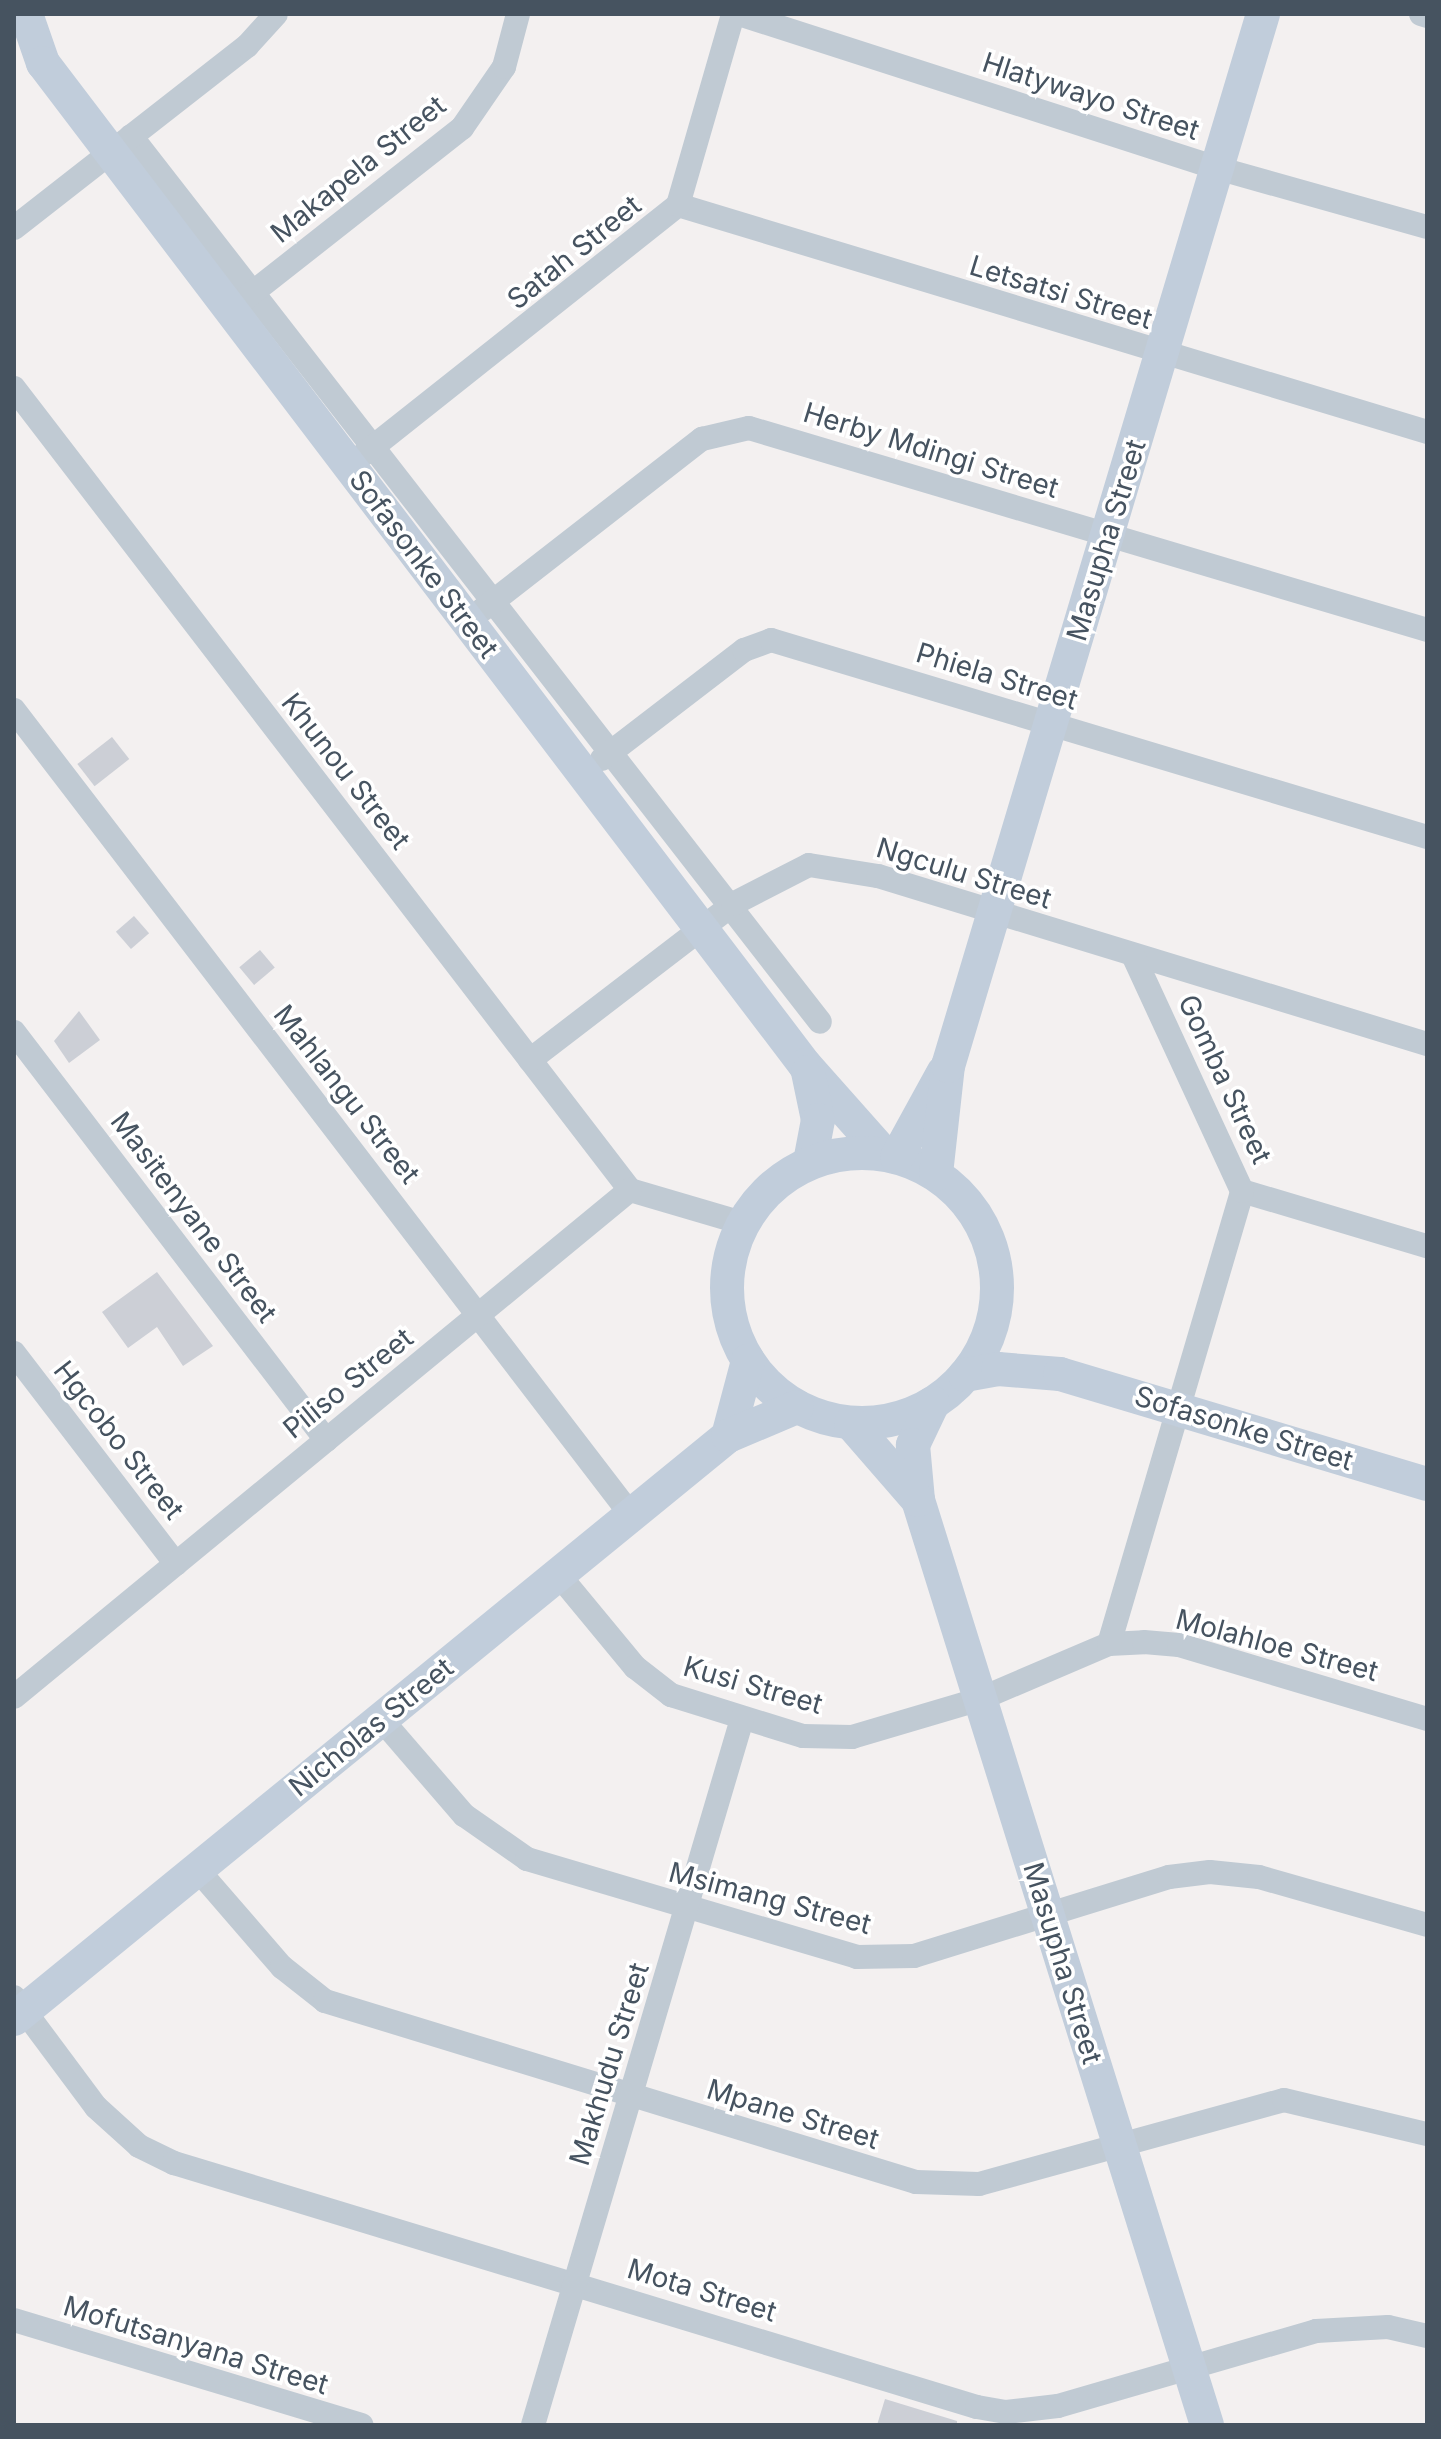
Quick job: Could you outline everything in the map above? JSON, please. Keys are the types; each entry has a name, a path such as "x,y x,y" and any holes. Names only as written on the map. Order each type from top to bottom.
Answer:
{"main road":[{"name":"Sofasonke Street","path":"26,14 43,63"},
{"name":"Masupha Street","path":"936,1174 948,1066 1263,14"},
{"name":"Sofasonke Street","path":"14,44 43,63 122,145 481,611 583,772 805,1065 890,1155 936,1174 968,1204 989,1242 997,1285 991,1329 965,1375 933,1403 879,1422 851,1423 797,1407 748,1361 726,1293 742,1223 761,1196 810,1162 890,1155"},
{"name":"Sofasonke Street","path":"805,1065 818,1120 810,1162"},
{"name":"Masupha Street","path":"890,1155 948,1066"},
{"name":"Sofasonke Street","path":"991,1329 1060,1374"},
{"path":"728,1436 748,1361"},
{"name":"Sofasonke Street","path":"965,1375 998,1369 1060,1374 1427,1484"},
{"name":"Masupha Street","path":"933,1403 913,1445 918,1500 1207,2425"},
{"name":"Nicholas Street","path":"17,2009 197,1869 728,1436 797,1407"},
{"name":"Masupha Street","path":"851,1423 918,1500"}],"street":[{"path":"14,228 122,145 276,14"},
{"name":"Makapela Street","path":"242,301 462,128 504,67 518,14"},
{"name":"Satah Street","path":"362,456 678,205 733,14"},
{"name":"Hlatywayo Street","path":"739,14 1217,168 1427,227"},
{"name":"Letsatsi Street","path":"678,205 1427,432"},
{"name":"Khunou Street","path":"14,388 630,1190"},
{"name":"Herby Mdingi Street","path":"481,611 702,439 736,428 1108,534 1427,630"},
{"path":"481,611 613,751 733,904 820,1022"},
{"name":"Phiela Street","path":"583,772 744,650 771,640 1427,837"},
{"name":"Mahlangu Street","path":"14,710 631,1515"},
{"name":"Ngculu Street","path":"530,1060 733,904 809,865 878,876 1134,957 1427,1044"},
{"name":"Gomba Street","path":"1109,1644 1174,1406 1242,1191 1134,957"},
{"name":"Masitenyane Street","path":"14,1032 326,1440"},
{"path":"630,1190 742,1223"},
{"name":"Piliso Street","path":"17,1687 176,1564 630,1190"},
{"path":"1242,1191 1427,1246"},
{"name":"Hgcobo Street","path":"14,1353 176,1564"},
{"name":"Kusi Street","path":"558,1574 653,1683 742,1719 803,1736 852,1737 980,1699 1109,1644"},
{"name":"Molahloe Street","path":"1109,1644 1179,1645 1427,1719"},
{"name":"Msimang Street","path":"381,1719 464,1815 503,1846 686,1908 884,1959 914,1956 1047,1913 1210,1872 1259,1877 1427,1925"},
{"name":"Makhudu Street","path":"533,2425 742,1719"},
{"name":"Mpane Street","path":"197,1869 282,1967 325,2001 916,2182 979,2184 1284,2100 1427,2134"},
{"name":"Mota Street","path":"17,2009 96,2107 139,2146 1006,2412 1058,2406 1189,2366 1345,2328 1427,2336"},
{"name":"Mofutsanyana Street","path":"14,2320 362,2425"}],"building":[{"path":"112,737 129,759 95,786 77,764"},
{"path":"134,916 149,933 131,949 116,932"},
{"path":"260,950 275,968 254,985 239,967"},
{"path":"79,1011 100,1040 69,1063 54,1041"},
{"path":"157,1272 213,1346 183,1366 157,1327 128,1348 102,1312"},
{"path":"885,2399 957,2421 957,2425 877,2425"}]}
